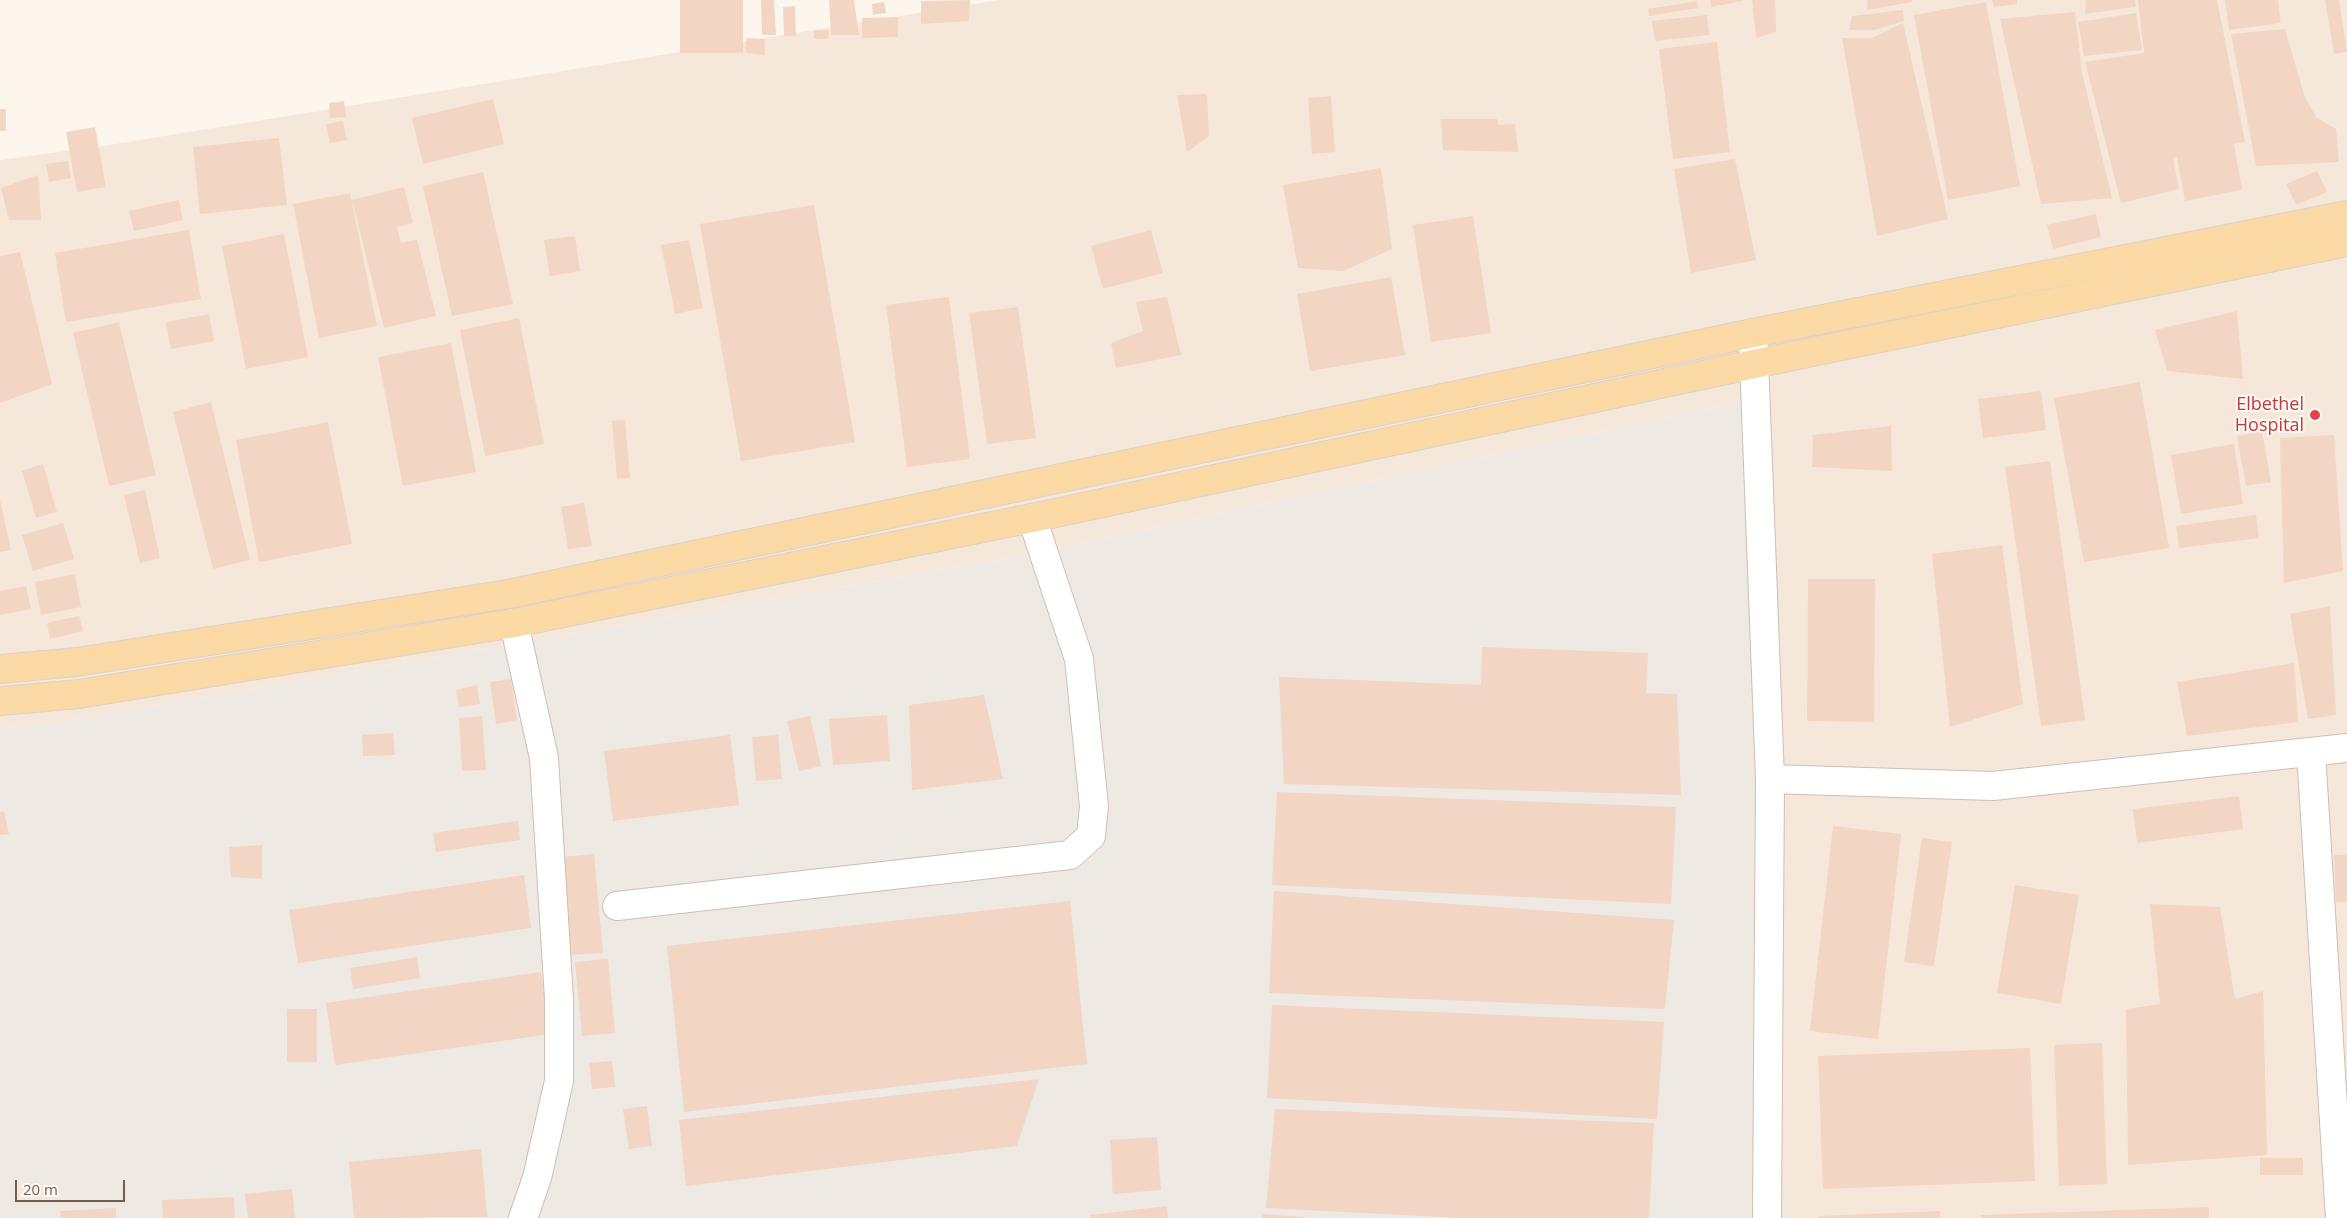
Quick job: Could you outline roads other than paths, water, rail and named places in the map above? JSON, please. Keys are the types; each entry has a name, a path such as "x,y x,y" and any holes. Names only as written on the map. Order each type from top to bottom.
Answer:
{"main road":[{"path":"0,669 77,662 508,594 1753,333 2347,215"},
{"path":"0,701 79,694 514,623 1032,518 1754,364 2347,242"}],"street":[{"path":"1753,333 1770,779 1768,1218"},
{"path":"617,906 1070,855 1091,836 1094,806 1079,659 1032,518"},
{"path":"514,623 544,758 559,999 559,1081 537,1178 523,1218"},
{"path":"1770,779 1992,786 2347,748"},
{"path":"2311,752 2340,1218"}],"place":[{"name":"Elbethel Hospital","path":"2315,415"}]}
